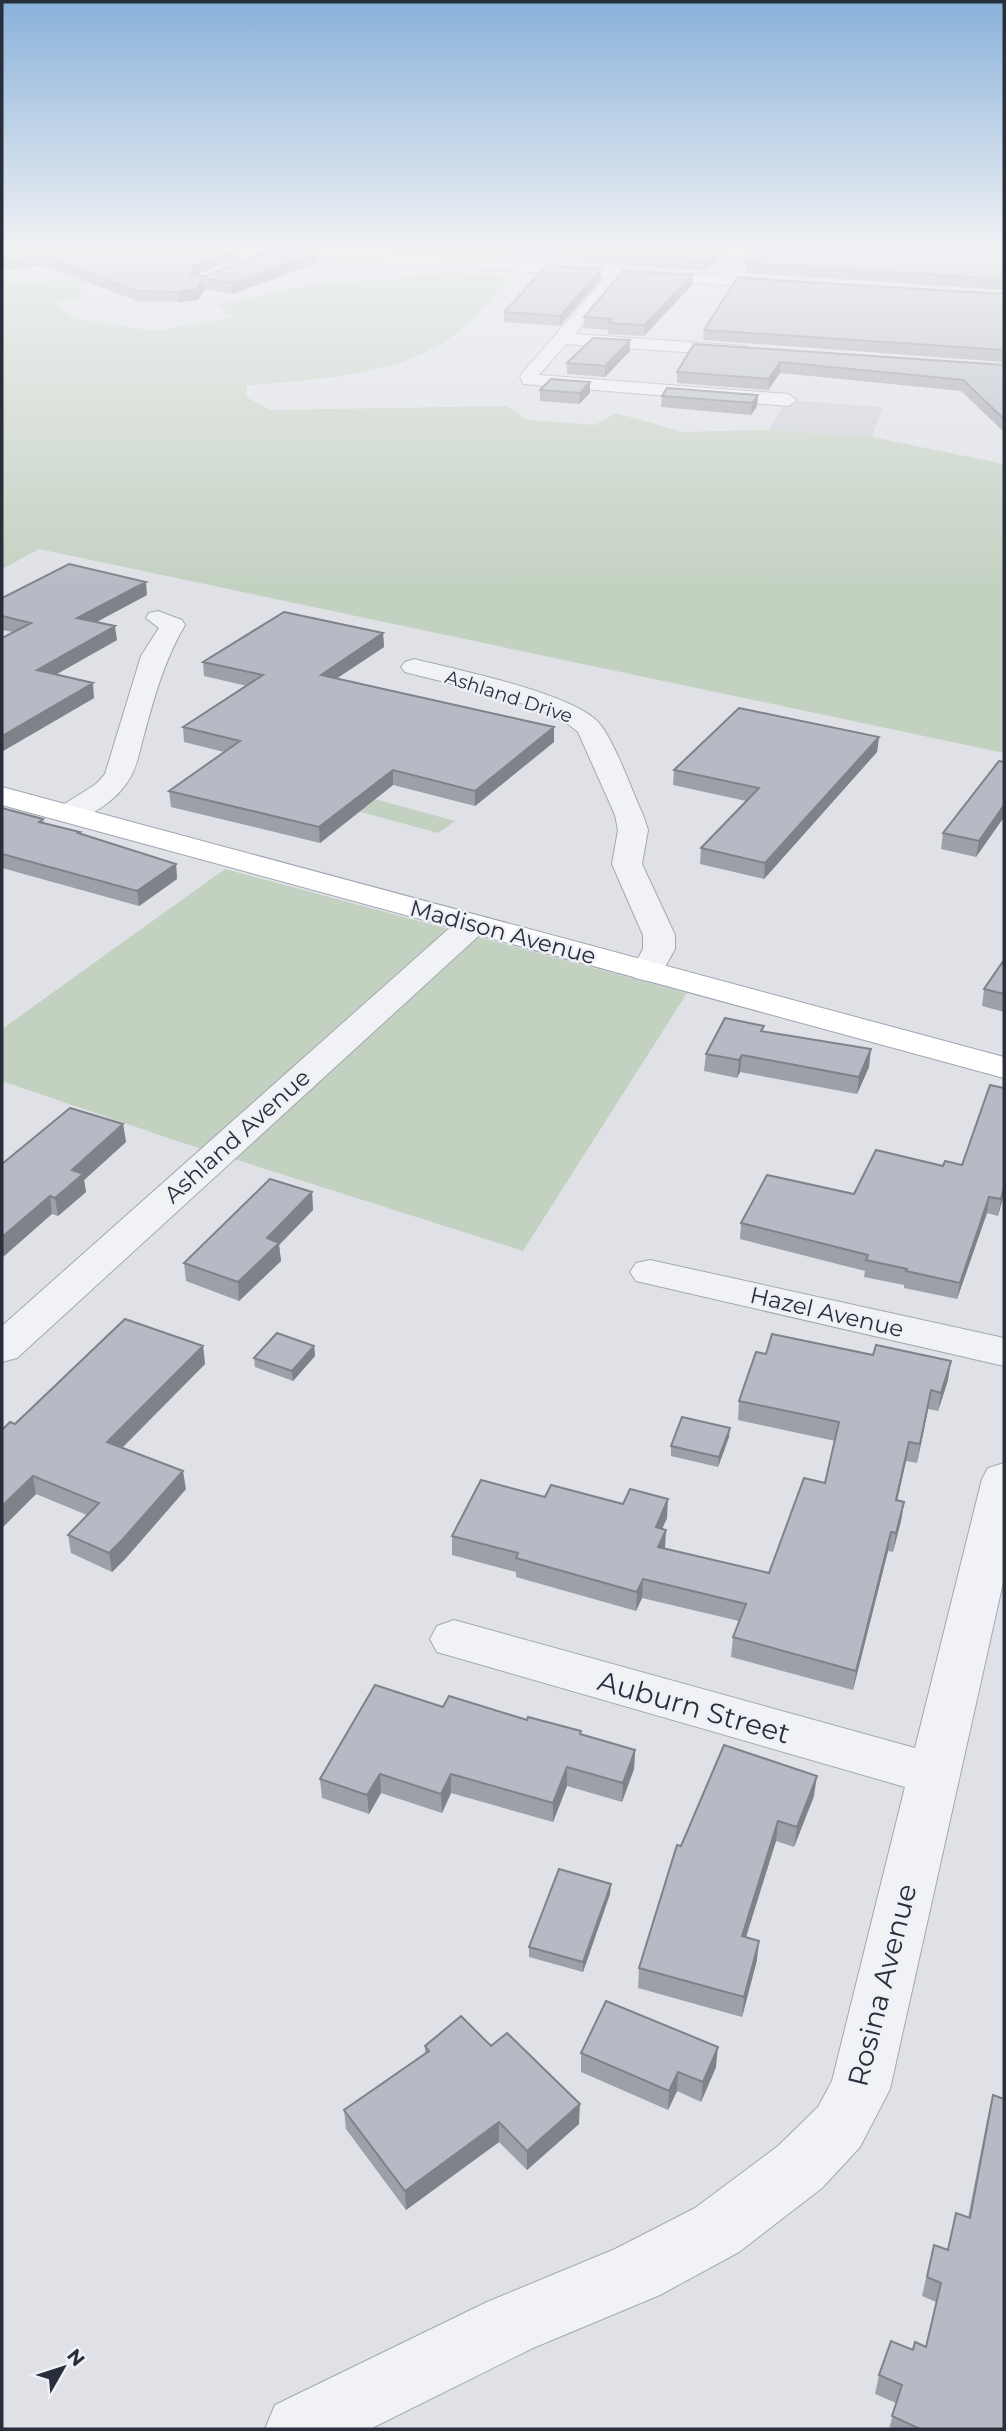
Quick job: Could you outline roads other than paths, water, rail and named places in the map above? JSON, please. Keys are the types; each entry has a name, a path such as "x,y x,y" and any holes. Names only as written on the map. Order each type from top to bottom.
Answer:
{"main road":[{"name":"Madison Avenue","path":"2,796 1004,1068"}],"street":[{"path":"541,361 528,376 530,380 788,400"},
{"path":"68,814 106,790 118,775 155,656 173,625 158,618"},
{"name":"Ashland Drive","path":"414,667 548,704 577,716 590,729 629,814 634,830 627,864 659,935 659,949 647,971"},
{"name":"Ashland Avenue","path":"2,1348 472,924"},
{"name":"Hazel Avenue","path":"650,1272 1004,1352"},
{"name":"Rosina Avenue","path":"299,2429 510,2325 637,2272 717,2230 800,2168 839,2127 860,2089 1004,1479"},
{"name":"Auburn Street","path":"454,1639 933,1774"}]}
